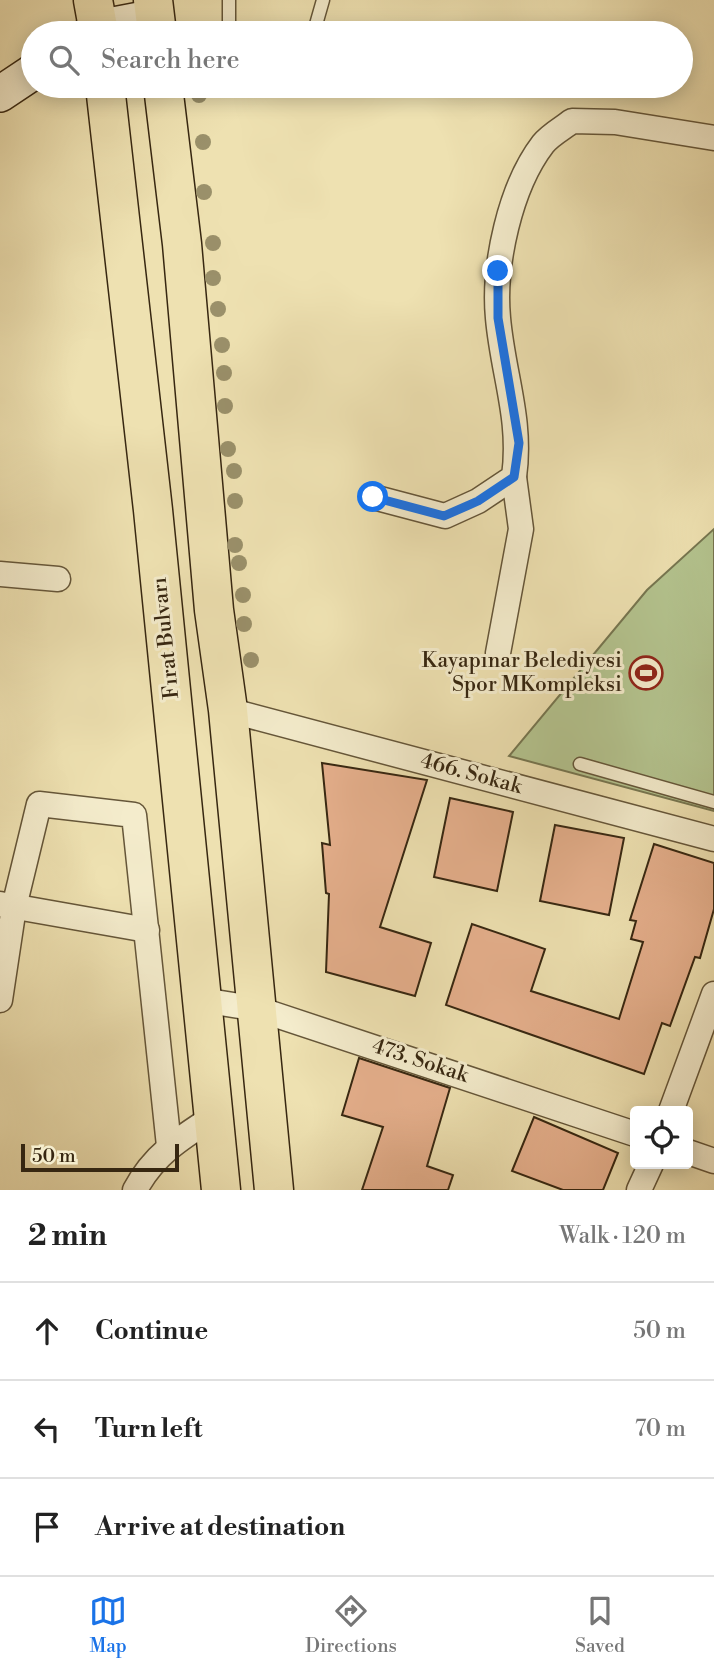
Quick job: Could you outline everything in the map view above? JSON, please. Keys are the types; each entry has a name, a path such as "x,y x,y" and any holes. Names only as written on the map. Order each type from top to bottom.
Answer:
{"main road":[{"name":"Fırat Bulvarı","path":"106,98 152,497 221,1190"},
{"path":"164,98 182,244 214,610 228,710 274,1190"}],"street":[{"path":"121,21 155,17"},
{"path":"0,94 21,80"},
{"path":"498,653 521,529 514,477 519,443 498,318 498,271 519,185 544,143 572,121 615,122 714,138"},
{"path":"373,497 444,516 478,501 514,477"},
{"path":"0,574 58,579"},
{"name":"466. Sokak","path":"228,710 714,839"},
{"path":"0,1000 7,906 39,804 134,815 169,1146"},
{"path":"7,906 147,930"},
{"path":"673,1106 714,994"},
{"name":"473. Sokak","path":"202,1000 258,1009 630,1132"},
{"path":"135,1190 147,1168 169,1146 215,1116"},
{"path":"693,1154 714,1161"},
{"path":"639,1190 649,1169"}],"lane":[{"path":"229,0 229,21"},
{"path":"317,21 323,0"},
{"path":"580,764 714,802"}],"green space":[{"name":"Kayapınar Belediyesi Spor MKompleksi","path":"714,529 714,811 509,756 647,590"}],"building":[{"path":"322,763 427,780 380,927 431,943 415,996 326,972 329,894 326,893 322,843 330,845"},
{"path":"450,798 513,812 497,891 434,877"},
{"path":"555,825 624,838 609,915 540,901"},
{"path":"654,844 714,863 714,909 700,958 695,957 670,1026 662,1023 644,1074 446,1005 472,924 545,949 531,991 619,1019 643,942 631,939 636,921 630,920"},
{"path":"359,1058 450,1088 427,1166 453,1175 448,1190 362,1190 383,1127 342,1115"},
{"path":"534,1117 618,1153 603,1190 563,1190 512,1171"}],"place":[{"name":"Kayapınar Belediyesi Spor MKompleksi","path":"646,673"}],"route":[{"path":"373,497 444,516 478,501 514,477 519,443 498,318 498,271"}]}
